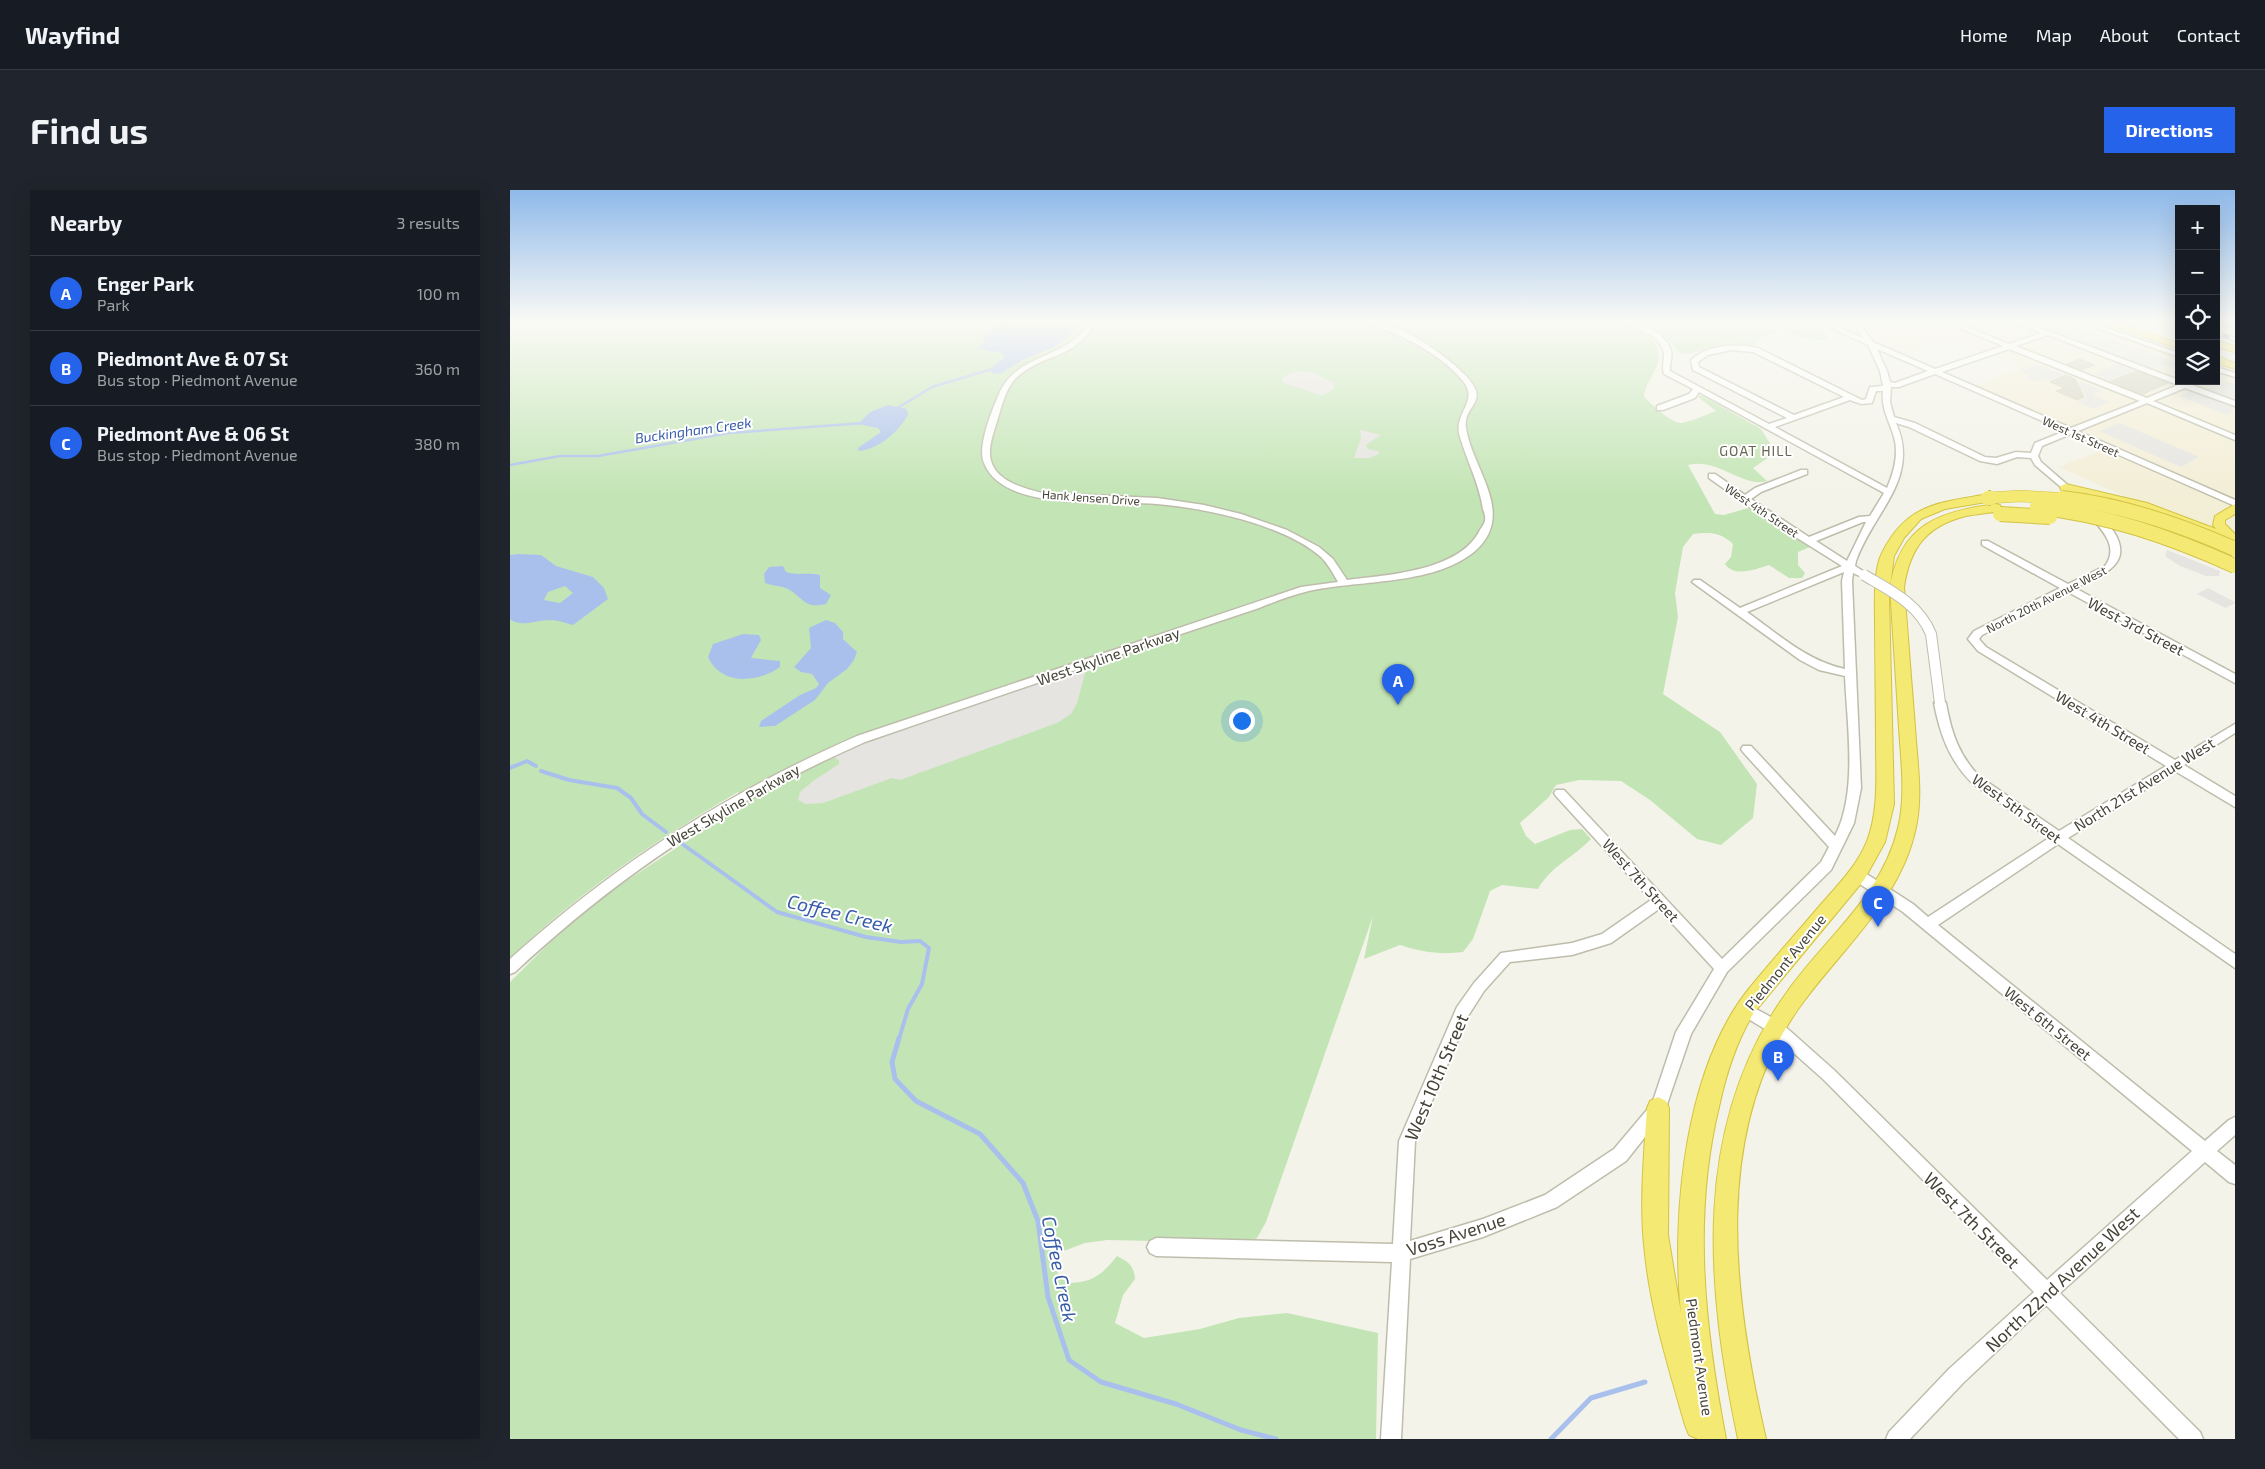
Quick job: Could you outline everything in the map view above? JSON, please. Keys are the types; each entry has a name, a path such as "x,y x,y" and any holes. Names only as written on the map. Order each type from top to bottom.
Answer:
{"highway":[{"path":"2066,488 2120,497 2156,508 2235,542"},
{"path":"1911,532 1948,518 2020,496 2058,497 2126,508 2176,523 2235,548"},
{"path":"1994,505 2037,500 2095,508 2163,527 2235,556"},
{"path":"1911,532 1935,512 1959,504 2054,509 2116,520 2178,540 2235,566"},
{"path":"1994,505 2120,531 2166,546 2235,575"},
{"path":"2235,508 2219,519 2219,524 2235,542"},
{"name":"Piedmont Avenue","path":"1712,1439 1700,1375 1692,1308 1688,1232 1701,1124 1718,1066 1745,1009 1857,876 1876,842 1885,804 1882,584 1889,550 1911,532"},
{"name":"Piedmont Avenue","path":"1752,1439 1742,1397 1730,1312 1724,1244 1732,1146 1750,1079 1774,1027 1813,971 1883,890 1899,860 1910,816 1911,788 1897,586 1911,532"},
{"path":"1658,1108 1654,1207 1658,1255 1684,1374 1704,1439"}],"street":[{"name":"Hank Jensen Drive","path":"1012,378 1004,390 985,453 989,466 999,479 1024,491 1053,496 1146,500 1203,508 1240,517 1278,530 1324,555 1344,583"},
{"name":"West Skyline Parkway","path":"510,968 558,923 634,866 750,791 820,756 861,739 1304,589 1396,576 1441,566 1470,550 1480,540 1490,520 1484,489 1463,435 1461,423 1473,398 1473,390 1470,384 1463,378"},
{"path":"1678,378 1890,492"},
{"path":"1716,378 1793,418"},
{"path":"1811,378 1850,398 1866,402 1869,401 1873,389 1913,378"},
{"path":"1658,1108 1684,1032 1722,968 1826,866 1848,824 1855,788 1846,595 1849,566 1873,519 1890,492 1897,473 1900,450 1897,433 1886,406 1887,386 1884,378"},
{"name":"West 1st Street","path":"1951,378 2235,503"},
{"path":"2090,378 2235,438"},
{"path":"1891,419 1912,425 1983,459 1997,461 2016,454 2034,456 2038,446 2185,385 2235,404"},
{"path":"1660,408 1692,396 1697,389"},
{"path":"1769,427 1850,398"},
{"name":"North 20th Avenue West","path":"1973,639 1978,633 2108,568 2116,554 2113,537 2104,525 2066,488 2041,468 2034,456"},
{"path":"1744,500 1755,491 1804,472"},
{"name":"West 4th Street","path":"1712,476 1744,500 1864,575"},
{"path":"1808,540 1862,519 1873,519"},
{"name":"West 3rd Street","path":"1985,543 2235,679"},
{"path":"1739,612 1849,566"},
{"name":"West 5th Street","path":"1864,575 1909,603 1927,623 1946,739 1962,766 1981,784 2235,962"},
{"path":"1697,582 1810,662 1828,669 1850,674"},
{"name":"West 4th Street","path":"1973,639 1982,648 2235,802"},
{"name":"North 21st Avenue West","path":"1928,924 2058,838 2235,728"},
{"path":"1747,749 1837,847"},
{"name":"West 7th Street","path":"1560,793 1722,968"},
{"name":"West 6th Street","path":"1857,876 1883,890 1928,924 2235,1176"},
{"name":"West 10th Street","path":"1391,1439 1407,1141 1446,1045 1462,1012 1479,987 1506,957 1572,949 1606,939 1660,901"},
{"name":"West 7th Street","path":"1745,1009 1774,1027 1828,1075 2193,1439"},
{"name":"Voss Avenue","path":"1156,1246 1259,1251 1400,1253 1483,1228 1551,1201 1620,1155 1658,1108"},
{"name":"North 22nd Avenue West","path":"1896,1439 1956,1376 2047,1295 2130,1216 2235,1125"}],"shaded area":[{"path":"1283,378 1325,378 1334,383 1334,389 1322,396 1282,382"},
{"path":"1994,378 2175,378 2175,385 2220,385 2220,378 2235,378 2235,546 2059,467 2108,448 1971,387"},
{"path":"2027,378 2055,378 2048,381 2043,379 2036,382"},
{"path":"2227,381 2235,384 2235,400 2208,389"},
{"path":"2082,382 2103,390 2092,395 2109,402 2094,409 2077,402 2087,397 2082,390 2073,386"},
{"path":"2191,391 2234,408 2231,409 2235,411 2227,415 2179,396"},
{"path":"2119,423 2199,457 2181,467 2099,431"},
{"path":"1360,430 1381,435 1366,445 1368,449 1378,451 1379,454 1370,458 1354,458 1361,438"},
{"path":"2167,550 2220,571 2219,576 2206,576 2180,566 2165,556"},
{"path":"2208,588 2235,603 2226,608 2197,594"},
{"path":"1088,662 1077,703 1071,714 1057,723 900,780 892,778 823,803 806,804 798,800 800,792 839,764 839,760 827,753"}],"green space":[{"path":"510,378 1651,378 1644,396 1673,420 1682,423 1716,411 1698,397 1701,395 1761,429 1771,445 1769,457 1753,468 1767,481 1749,480 1709,465 1688,465 1715,514 1724,515 1748,508 1812,546 1798,552 1798,565 1805,573 1802,578 1789,578 1769,565 1746,571 1734,571 1725,564 1731,557 1733,544 1719,535 1693,534 1683,547 1675,593 1678,617 1663,694 1720,732 1757,784 1753,818 1721,845 1697,839 1650,800 1621,781 1579,780 1556,785 1549,797 1520,823 1526,836 1535,844 1570,830 1582,829 1591,839 1549,874 1538,889 1502,885 1490,891 1473,939 1463,952 1431,952 1400,945 1364,959 1373,916 1266,1222 1257,1238 1247,1243 1107,1240 1085,1243 1061,1252 1057,1272 1067,1283 1076,1283 1096,1277 1117,1256 1130,1265 1135,1279 1123,1295 1115,1323 1144,1338 1200,1329 1239,1318 1287,1313 1378,1333 1376,1439 510,1439 510,982 584,909 747,801 738,792 648,848 563,911 510,958"}],"water":[{"path":"888,405 907,409 908,415 899,428 887,439 874,447 859,451 858,448 881,432 878,428 858,424 870,412"},
{"path":"510,555 541,555 556,566 593,577 604,588 608,599 573,625 552,620 524,623 514,622 510,619","holes":["565,586 573,593 560,603 544,600 548,592"]},
{"path":"783,566 786,572 790,573 820,575 820,588 831,595 826,604 809,604 788,589 765,583 764,574 769,567"},
{"path":"826,620 835,623 843,632 843,639 857,652 854,660 847,669 828,683 815,700 775,726 759,727 761,721 800,695 816,688 819,684 812,674 801,672 794,667 811,648 809,628"},
{"path":"743,634 759,635 761,640 751,658 780,661 780,667 761,676 741,679 722,673 714,666 708,657 713,644"}],"building":[{"path":"2058,378 2073,378 2084,397 2077,400 2056,391 2065,388 2050,382"},
{"path":"2118,378 2156,378 2168,383 2143,394 2111,381"}],"waterway":[{"name":"Buckingham Creek","path":"896,409 932,387 961,378"},
{"name":"Buckingham Creek","path":"510,465 560,456 598,456 729,433 864,423"},
{"name":"Coffee Creek","path":"510,768 527,761 536,766"},
{"name":"Coffee Creek","path":"541,771 569,780 617,788 631,798 642,814 666,832"},
{"name":"Coffee Creek","path":"681,843 777,912 866,937 901,942 920,941 929,948 922,984 908,1009 899,1039"},
{"name":"Coffee Creek","path":"899,1038 892,1062 895,1079 916,1101 980,1134 1023,1183 1038,1221 1048,1297 1069,1360 1101,1382 1176,1404 1241,1430 1276,1439"},
{"name":"Coffee Creek","path":"1551,1439 1591,1398 1645,1382"}],"place":[{"name":"Enger Park","path":"1398,705"},
{"name":"Piedmont Ave & 06 St","path":"1878,927"},
{"name":"Piedmont Ave & 07 St","path":"1778,1081"}],"district":[{"name":"GOAT HILL","path":"1756,450"}]}
